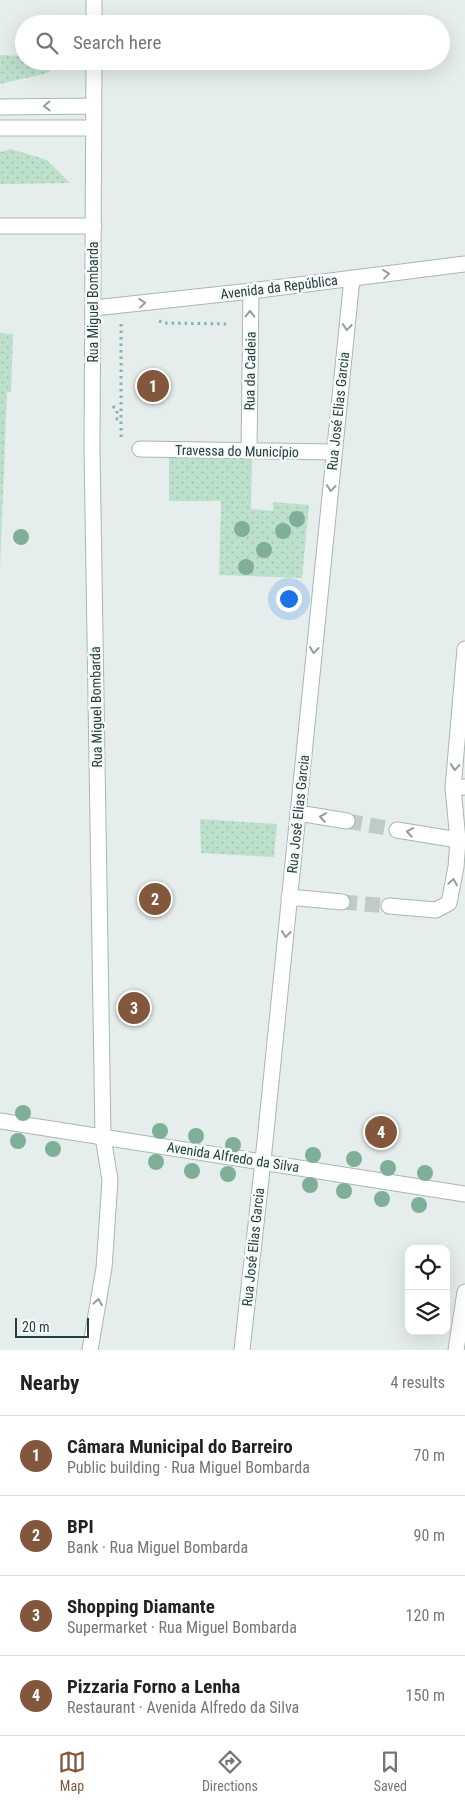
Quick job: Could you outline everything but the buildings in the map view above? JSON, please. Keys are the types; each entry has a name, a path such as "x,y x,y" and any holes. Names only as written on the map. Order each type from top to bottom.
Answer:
{"street":[{"path":"94,0 94,15"},
{"name":"Rua Miguel Bombarda","path":"90,1350 104,1268 110,1180 103,1137 92,448 94,226 92,128 94,70"},
{"path":"0,107 93,106"},
{"path":"0,128 92,128"},
{"path":"0,226 94,226"},
{"name":"Avenida da República","path":"94,308 251,291 465,264"},
{"name":"Rua José Elias Garcia","path":"242,1350 290,898 352,278"},
{"name":"Rua da Cadeia","path":"249,451 251,291"},
{"name":"Travessa do Município","path":"140,449 334,452"},
{"path":"389,906 436,910 450,903 458,840 465,648"},
{"path":"298,813 347,821"},
{"path":"397,830 458,840"},
{"path":"290,898 342,902"},
{"name":"Avenida Alfredo da Silva","path":"0,1121 465,1194"},
{"path":"456,1350 465,1292"}],"path":[{"path":"155,320 164,324 232,324"},
{"path":"121,449 122,381 120,323 129,322"},
{"path":"116,381 122,381"}],"green space":[{"path":"0,55 15,56 15,70 51,70 48,73 0,84"},
{"path":"11,149 47,160 70,183 0,184 0,152"},
{"path":"0,333 13,334 11,392 7,392 0,569"},
{"path":"169,457 252,459 251,509 273,511 273,502 309,505 302,578 219,575 221,501 169,501"},
{"path":"200,819 277,824 274,857 201,853"}],"tunnel":[{"path":"347,821 397,830"},
{"path":"342,902 389,906"}],"place":[{"name":"Câmara Municipal do Barreiro","path":"153,386"},
{"name":"BPI","path":"155,899"},
{"name":"Shopping Diamante","path":"134,1008"},
{"name":"Pizzaria Forno a Lenha","path":"381,1132"}]}
